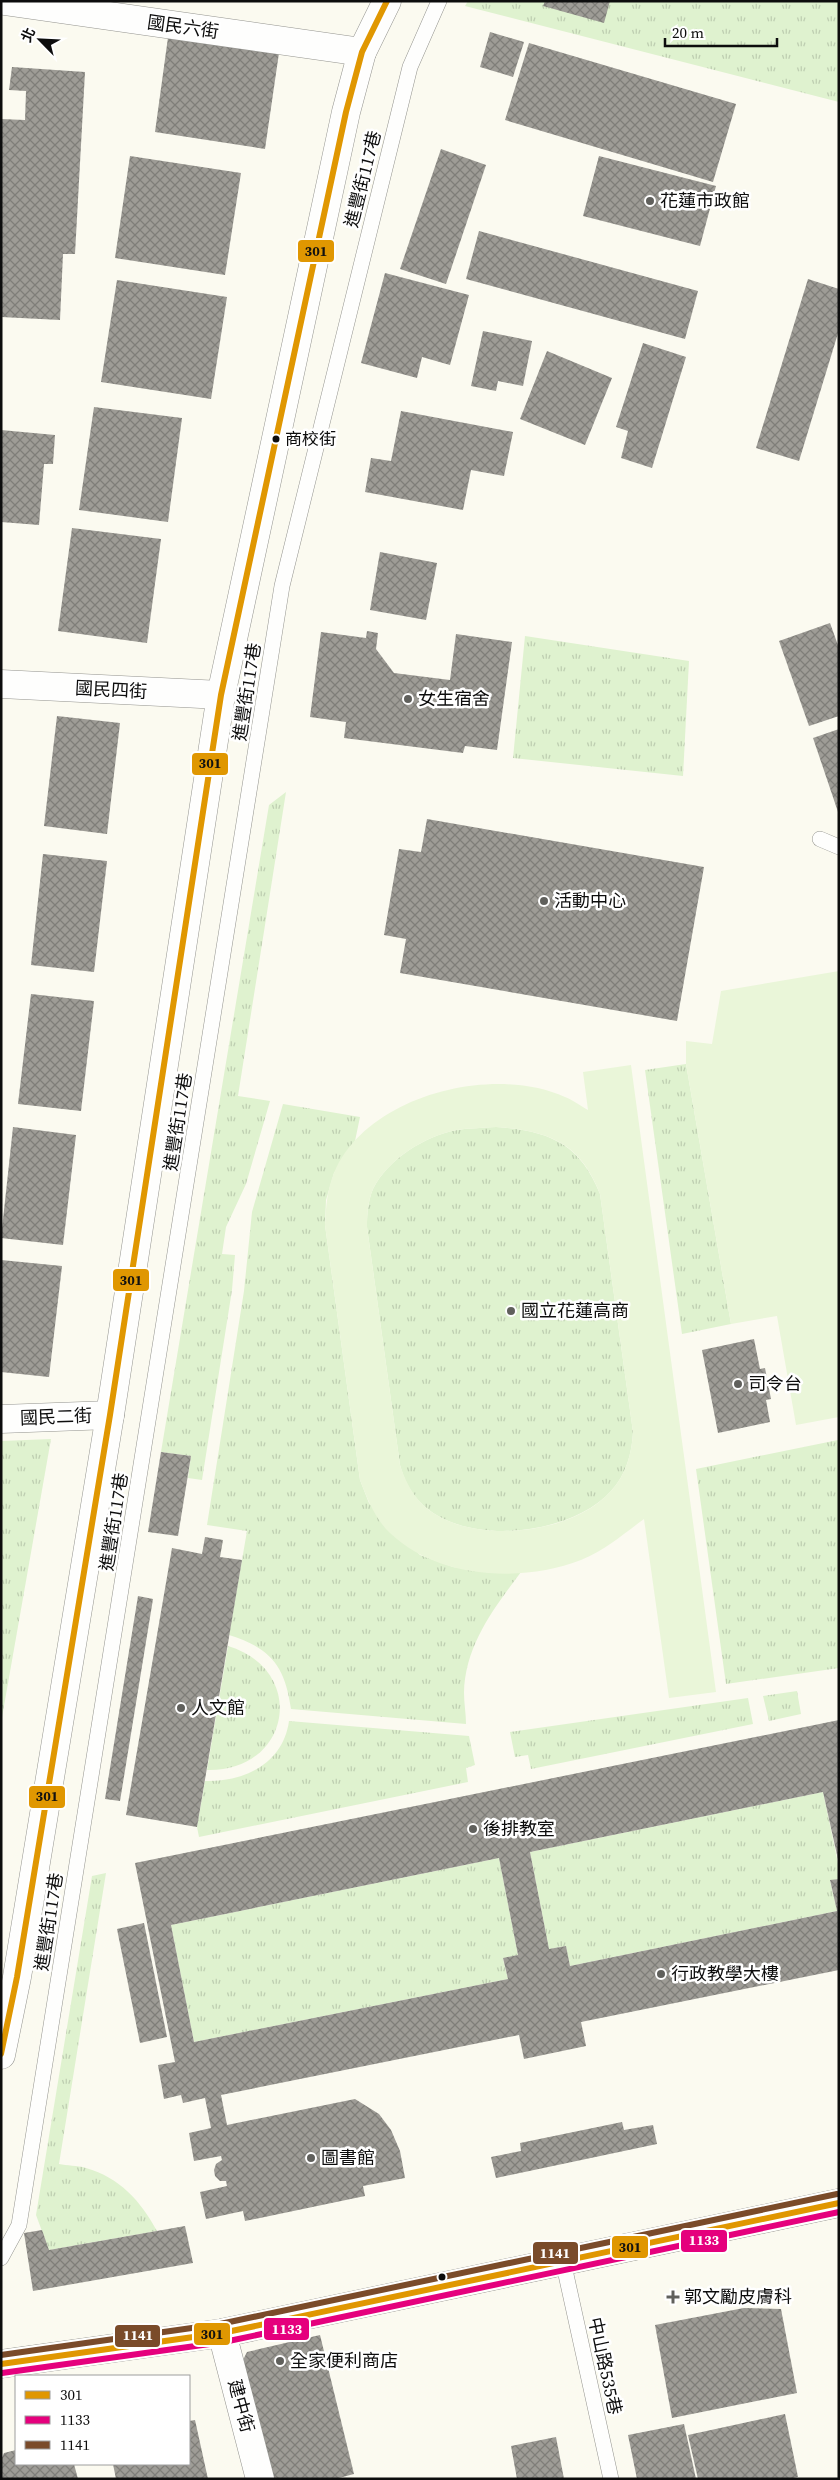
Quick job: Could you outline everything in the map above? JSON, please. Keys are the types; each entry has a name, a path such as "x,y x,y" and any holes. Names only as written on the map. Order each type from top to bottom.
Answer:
{"street":[{"name":"國民六街","path":"4,1 362,52"},
{"path":"1,2055 9,1977 110,1415 221,695 346,112 362,52 387,1"},
{"name":"國民四街","path":"1,684 221,695"},
{"name":"國民二街","path":"1,1419 110,1415"},
{"path":"1,2364 222,2333 839,2203"},
{"name":"建中街","path":"222,2333 260,2479"}],"lane":[{"name":"進豐街117巷","path":"1,2258 20,2225 282,586 410,67 439,1"},
{"path":"820,839 839,847"},
{"name":"中山路535巷","path":"564,2261 611,2479"}],"green space":[{"path":"468,1 839,1 839,102 465,6"},
{"path":"525,636 689,661 683,776 513,758"},
{"path":"286,792 238,1096 270,1101 246,1184 226,1227 222,1254 235,1255 232,1290 202,1480 188,1478 191,1456 161,1452 269,805"},
{"path":"839,971 839,1417 796,1425 777,1316 731,1324 686,1064 686,1041 712,1044 721,991"},
{"path":"686,1064 731,1324 682,1334 645,1070"},
{"path":"631,1065 716,1692 669,1698 644,1519 607,1546 581,1560 533,1572 507,1574 481,1572 456,1568 432,1560 410,1548 390,1533 376,1515 360,1480 325,1225 328,1192 334,1173 350,1146 373,1124 402,1106 434,1094 468,1086 503,1084 535,1088 568,1098 588,1110 583,1072","holes":["496,1127 546,1136 560,1142 572,1151 583,1162 600,1194 633,1432 630,1456 621,1478 611,1491 595,1505 576,1516 554,1524 530,1529 482,1530 460,1525 433,1513 420,1502 410,1488 400,1465 367,1222 373,1189 380,1178 398,1159 420,1143 457,1130"]},
{"path":"283,1104 360,1117 355,1141 334,1173 326,1200 325,1225 360,1480 369,1503 420,1555 453,1567 492,1573 521,1572 491,1613 475,1643 466,1675 464,1693 466,1724 291,1709 285,1681 274,1661 256,1646 229,1635 247,1531 207,1525 244,1291 252,1212"},
{"path":"496,1127 531,1132 560,1142 572,1151 592,1176 600,1194 633,1432 630,1456 621,1478 611,1491 593,1506 570,1518 544,1526 516,1530 488,1530 462,1526 438,1516 419,1501 407,1484 400,1465 367,1227 368,1208 373,1189 388,1168 409,1150 420,1143 445,1133 462,1129"},
{"path":"51,1439 1,1723 1,1441"},
{"path":"838,1440 839,1668 726,1684 696,1469"},
{"path":"228,1646 254,1658 270,1676 279,1696 279,1718 272,1738 257,1755 235,1766 207,1770"},
{"path":"797,1691 801,1714 769,1721 763,1696"},
{"path":"748,1698 753,1724 531,1769 528,1755 515,1757 510,1732"},
{"path":"289,1721 469,1736 475,1765 466,1768 468,1782 199,1837 197,1827 205,1781 234,1778 259,1768 279,1749"},
{"path":"823,1792 839,1868 839,1879 830,1881 837,1911 570,1966 566,1946 549,1949 530,1852"},
{"path":"499,1858 518,1955 503,1959 508,1979 194,2042 171,1925"},
{"path":"106,1873 59,2164 79,2166 98,2172 119,2184 144,2209 157,2231 49,2250 36,2215 92,1876"}],"building":[{"path":"545,1 610,1 604,23 543,6"},
{"path":"169,30 280,46 265,149 155,132"},
{"path":"490,32 524,42 513,77 480,67"},
{"path":"529,43 736,104 713,182 505,120"},
{"path":"12,67 85,72 75,254 63,254 60,320 1,317 1,119 25,120 26,91 9,90"},
{"path":"441,149 486,165 446,284 400,269"},
{"path":"130,156 241,173 225,275 115,258"},
{"name":"花蓮市政館","path":"599,156 716,186 700,246 583,216"},
{"path":"479,231 698,291 685,339 466,279"},
{"path":"385,273 469,295 450,365 422,357 417,378 361,363"},
{"path":"808,279 839,289 839,330 799,461 756,448"},
{"path":"117,280 227,297 211,399 101,382"},
{"path":"483,331 532,341 523,386 498,381 496,391 471,386"},
{"path":"643,343 686,357 652,468 621,458 628,431 616,427"},
{"path":"547,351 612,378 585,445 520,419"},
{"path":"94,407 182,418 168,522 79,510"},
{"path":"401,411 513,432 504,476 471,470 463,510 365,492 371,458 391,461"},
{"path":"1,430 55,435 53,464 44,464 39,525 1,522"},
{"path":"72,528 161,539 147,643 58,631"},
{"path":"380,552 437,563 426,620 370,610"},
{"path":"830,623 839,648 839,716 809,726 779,641"},
{"name":"女生宿舍","path":"367,631 378,633 376,649 394,673 450,680 456,634 512,642 497,750 465,746 463,753 344,738 346,722 310,717 321,632 366,638"},
{"path":"57,716 120,723 107,834 44,826"},
{"path":"839,729 839,812 838,812 813,738"},
{"name":"活動中心","path":"427,819 704,867 677,1021 400,973 406,939 384,935 399,849 421,852"},
{"path":"43,854 107,861 94,972 31,965"},
{"path":"31,994 94,1001 81,1111 18,1104"},
{"path":"13,1127 76,1135 63,1245 1,1238"},
{"path":"1,1260 62,1266 49,1377 1,1372"},
{"name":"司令台","path":"754,1339 760,1369 765,1368 771,1399 766,1400 770,1422 718,1433 702,1350"},
{"path":"161,1452 191,1456 178,1536 148,1532"},
{"name":"人文館","path":"205,1537 223,1540 220,1557 242,1560 197,1827 126,1815 172,1548 202,1554"},
{"path":"138,1596 153,1599 120,1801 105,1799"},
{"path":"839,1720 839,1864 823,1792 530,1852 549,1949 566,1946 570,1966 837,1911 830,1880 839,1879 839,1970 581,2022 586,2046 524,2059 519,2035 221,2095 227,2125 355,2099 379,2114 391,2130 400,2151 405,2178 363,2186 365,2196 245,2221 243,2211 206,2219 200,2192 227,2186 226,2181 220,2181 215,2176 214,2170 216,2164 222,2160 221,2156 194,2161 189,2133 211,2128 205,2098 183,2103 181,2095 164,2099 158,2065 175,2062 135,1863","holes":["499,1858 518,1955 503,1958 508,1979 194,2042 171,1925"]},
{"path":"144,1923 167,2037 140,2043 117,1929"},
{"path":"622,2122 624,2130 653,2125 657,2144 496,2178 491,2157 521,2151 520,2143"},
{"path":"185,2226 193,2263 33,2291 24,2233 42,2230 49,2250"},
{"path":"744,2308 781,2309 797,2393 672,2418 655,2325"},
{"path":"320,2335 354,2474 335,2479 270,2479 241,2364 247,2352"},
{"path":"785,2414 798,2477 789,2479 698,2479 688,2435"},
{"path":"195,2420 208,2479 116,2479 113,2465 190,2465 190,2421"},
{"path":"684,2424 696,2479 637,2479 628,2435"},
{"path":"556,2437 564,2479 517,2479 511,2446"},
{"path":"15,2450 15,2465 74,2465 78,2479 1,2479 1,2460 4,2453"}],"transit line":[{"name":"301","path":"1,2054 17,1977 110,1415 221,695 346,112 362,52 387,1"},
{"name":"1141","path":"1,2355 220,2324 837,2194"},
{"name":"301","path":"1,2364 222,2333 839,2203"},
{"name":"1133","path":"2,2373 224,2342 839,2212"}],"place":[{"name":"花蓮市政館","path":"650,201"},
{"name":"商校街","path":"276,439"},
{"name":"女生宿舍","path":"408,699"},
{"name":"活動中心","path":"544,901"},
{"name":"國立花蓮高商","path":"511,1311"},
{"name":"司令台","path":"738,1384"},
{"name":"人文館","path":"181,1708"},
{"name":"後排教室","path":"473,1829"},
{"name":"行政教學大樓","path":"661,1974"},
{"name":"圖書館","path":"311,2158"},
{"name":"郭文勵皮膚科","path":"673,2297"},
{"name":"全家便利商店","path":"280,2361"}]}
